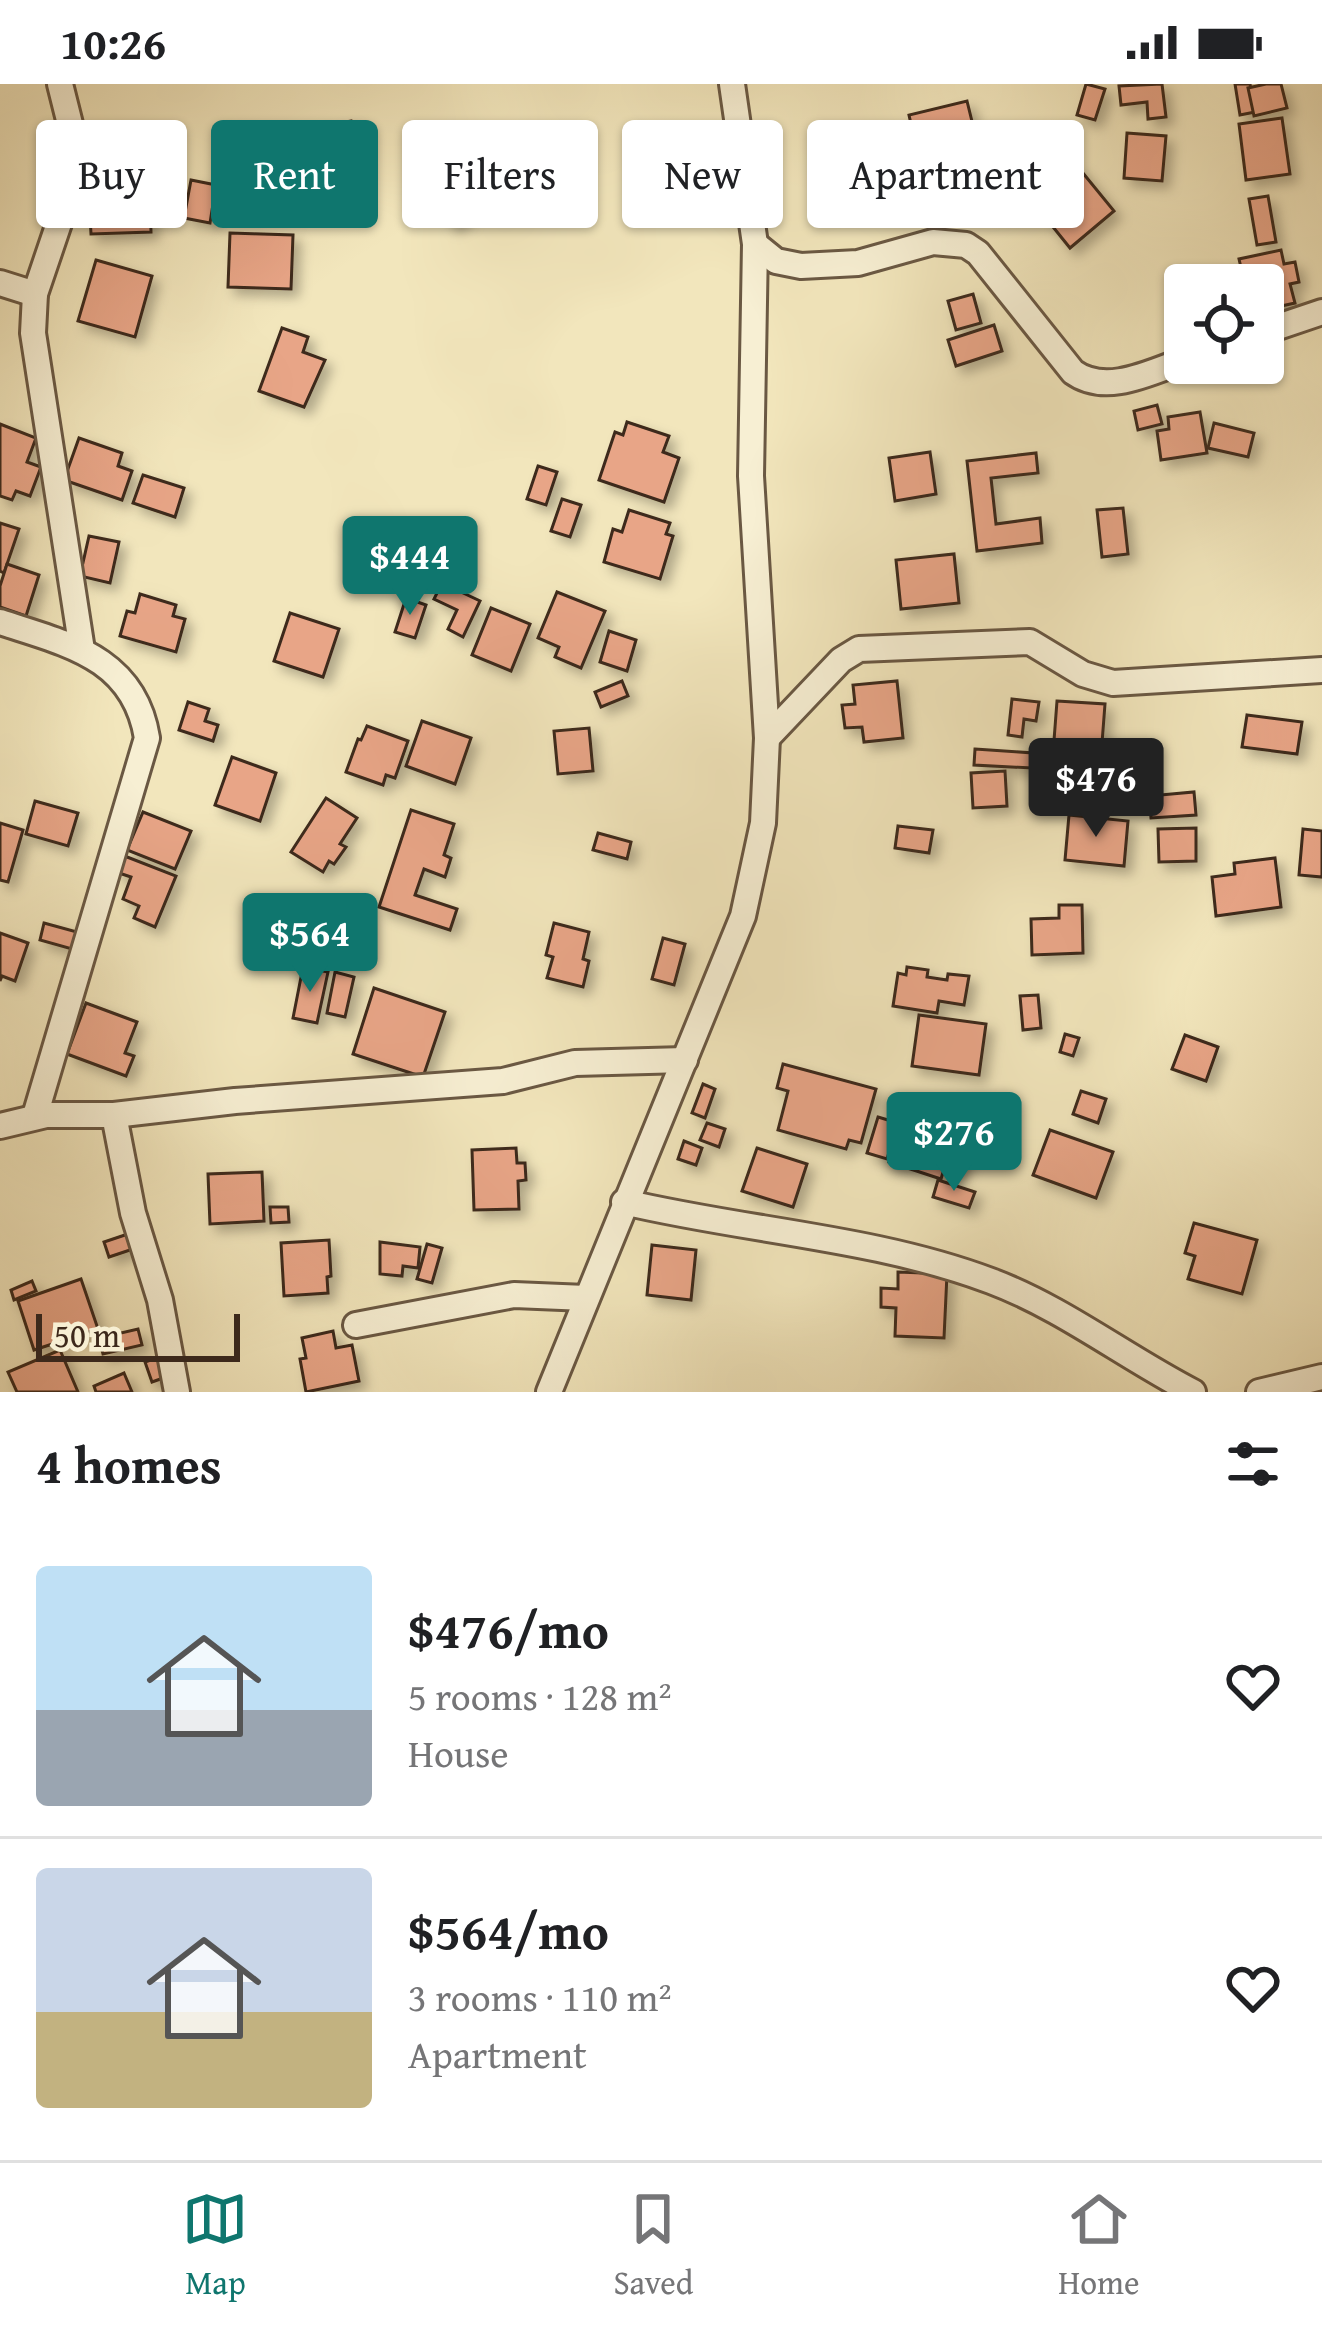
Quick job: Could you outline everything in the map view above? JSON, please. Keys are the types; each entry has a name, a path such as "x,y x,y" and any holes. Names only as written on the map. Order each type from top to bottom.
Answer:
{"street":[{"path":"60,84 78,156 34,293 33,333 82,650"},
{"path":"549,1392 743,916 763,823 767,738 752,476 755,244 731,84"},
{"path":"755,244 776,261 801,266 858,263 933,242 966,245 978,253 1073,372 1086,381 1118,381 1164,367"},
{"path":"0,283 34,293"},
{"path":"1284,325 1322,312"},
{"path":"0,622 82,650 128,687 143,713 147,738 35,1116"},
{"path":"767,738 841,660 859,649 1030,642 1083,674 1113,683 1322,670"},
{"path":"0,1126 35,1116 113,1115 503,1081 592,1061 685,1060"},
{"path":"113,1115 133,1213 160,1300 177,1392"},
{"path":"624,1202 707,1222 893,1250 995,1282 1095,1333 1192,1392"},
{"path":"356,1324 514,1295 586,1298"},
{"path":"1259,1392 1322,1377"}],"building":[{"path":"1086,84 1105,89 1095,120 1077,115"},
{"path":"1162,84 1166,117 1148,119 1147,102 1121,105 1119,86"},
{"path":"1235,84 1250,84 1255,112 1240,115"},
{"path":"1281,84 1287,108 1254,116 1248,88"},
{"path":"967,101 972,120 910,120 909,115"},
{"path":"1282,118 1290,174 1246,180 1239,124"},
{"path":"1127,133 1166,136 1162,181 1124,178"},
{"path":"1084,174 1114,211 1070,248 1054,228 1084,228"},
{"path":"191,180 211,184 210,223 187,219"},
{"path":"1268,196 1276,242 1257,245 1249,199"},
{"path":"91,228 151,228 151,232 91,234"},
{"path":"230,233 293,235 291,289 228,287"},
{"path":"1281,250 1284,264 1240,264 1239,259"},
{"path":"96,260 152,276 135,337 78,321"},
{"path":"1295,262 1299,282 1290,284 1295,303 1284,305 1284,264"},
{"path":"973,294 981,323 956,330 948,301"},
{"path":"994,325 1002,351 956,366 948,340"},
{"path":"282,328 308,337 303,352 325,360 304,407 259,391"},
{"path":"1157,405 1162,424 1138,430 1134,411"},
{"path":"1200,412 1207,453 1161,460 1157,431 1169,429 1168,417"},
{"path":"627,422 669,436 663,452 679,458 664,502 599,480 615,432 623,435"},
{"path":"1214,423 1254,433 1248,457 1208,448"},
{"path":"0,424 36,438 27,462 41,467 30,496 16,491 12,500 0,496"},
{"path":"79,438 122,453 118,466 132,471 122,500 64,480"},
{"path":"930,452 936,494 895,501 889,458"},
{"path":"1036,453 1038,473 991,478 996,524 1040,518 1042,543 977,551 967,461"},
{"path":"538,466 557,472 546,505 527,499"},
{"path":"143,475 184,488 175,517 133,503"},
{"path":"562,499 581,505 570,537 551,531"},
{"path":"1123,508 1128,554 1102,557 1097,510"},
{"path":"629,510 670,523 666,534 673,536 660,579 604,562 613,529 622,532"},
{"path":"0,523 19,529 4,573 0,571"},
{"path":"89,536 119,542 110,583 80,576"},
{"path":"954,554 959,603 901,609 896,560"},
{"path":"7,564 39,575 26,616 0,607"},
{"path":"442,583 480,601 463,637 448,629 457,610 434,599"},
{"path":"557,592 605,611 581,668 555,657 559,647 538,638"},
{"path":"140,594 176,605 173,616 185,619 176,652 120,636 127,611 135,613"},
{"path":"406,598 426,605 415,638 395,632"},
{"path":"491,608 530,624 511,671 472,655"},
{"path":"290,613 339,629 323,677 274,661"},
{"path":"609,631 636,640 627,671 600,662"},
{"path":"622,681 628,696 601,707 595,692"},
{"path":"897,681 903,738 864,742 862,727 845,728 842,705 855,704 853,685"},
{"path":"1012,699 1039,702 1036,721 1024,719 1022,737 1008,735"},
{"path":"1057,701 1105,704 1101,756 1076,755 1075,769 1052,767"},
{"path":"188,702 209,709 205,721 218,725 213,741 179,730"},
{"path":"1247,715 1302,722 1297,754 1242,747"},
{"path":"422,721 471,738 455,784 406,766"},
{"path":"367,726 408,741 395,778 386,775 383,785 346,772"},
{"path":"589,728 593,771 558,774 554,731"},
{"path":"975,749 1033,753 1032,768 974,765"},
{"path":"232,757 276,773 260,821 215,805"},
{"path":"1005,771 1007,806 973,808 971,773"},
{"path":"1194,792 1196,815 1151,818 1149,796"},
{"path":"326,798 357,818 340,844 346,847 323,872 291,852"},
{"path":"35,801 78,813 68,846 26,834"},
{"path":"411,810 454,824 444,855 451,858 445,877 424,869 415,895 457,909 450,930 379,907"},
{"path":"143,812 191,831 175,869 127,850"},
{"path":"1069,815 1128,821 1124,866 1065,860"},
{"path":"0,823 23,830 8,882 0,880"},
{"path":"898,826 933,830 929,853 895,848"},
{"path":"1196,828 1196,861 1159,862 1158,829"},
{"path":"1303,829 1322,831 1322,877 1299,875"},
{"path":"598,833 631,842 627,859 593,850"},
{"path":"122,855 176,876 155,927 134,918 139,906 123,899 131,877 116,872"},
{"path":"1275,858 1281,907 1216,916 1212,877 1235,874 1234,863"},
{"path":"1059,905 1082,905 1083,953 1032,955 1031,919 1059,918"},
{"path":"44,923 77,932 72,949 40,940"},
{"path":"554,923 589,932 583,987 547,978 553,957 546,955"},
{"path":"0,933 28,943 15,981 2,976 0,981"},
{"path":"663,938 685,944 674,985 652,979"},
{"path":"303,967 328,972 317,1023 293,1018"},
{"path":"907,967 928,970 927,977 947,980 948,974 969,976 964,1005 939,1001 937,1013 893,1006 898,973 906,975"},
{"path":"335,972 354,977 345,1017 327,1013"},
{"path":"374,988 445,1012 423,1077 353,1054"},
{"path":"1038,995 1041,1028 1023,1030 1020,996"},
{"path":"86,1003 137,1022 125,1053 134,1056 126,1076 67,1054"},
{"path":"919,1015 986,1024 979,1075 912,1066"},
{"path":"1065,1034 1079,1038 1073,1056 1060,1052"},
{"path":"1185,1035 1218,1047 1206,1081 1172,1069"},
{"path":"783,1064 876,1089 861,1143 849,1140 846,1149 778,1130 788,1091 777,1088"},
{"path":"703,1084 715,1089 705,1118 692,1113"},
{"path":"1081,1091 1106,1099 1098,1123 1073,1114"},
{"path":"927,1101 971,1115 965,1134 972,1136 959,1174 944,1169 941,1179 889,1162 904,1117 910,1118 914,1102 925,1106"},
{"path":"878,1117 898,1123 887,1159 867,1153"},
{"path":"707,1123 725,1129 719,1147 700,1140"},
{"path":"1050,1130 1113,1152 1096,1198 1033,1175"},
{"path":"684,1141 702,1148 696,1165 678,1159"},
{"path":"516,1148 517,1163 525,1163 526,1180 518,1181 519,1209 474,1210 472,1150"},
{"path":"757,1148 807,1164 793,1207 742,1191"},
{"path":"262,1172 264,1221 210,1224 208,1174"},
{"path":"938,1180 975,1192 969,1208 933,1197"},
{"path":"270,1207 288,1207 289,1222 271,1223"},
{"path":"1194,1223 1257,1240 1242,1294 1188,1279 1195,1256 1185,1253"},
{"path":"128,1234 133,1249 109,1257 104,1242"},
{"path":"329,1240 328,1293 284,1296 281,1243"},
{"path":"380,1242 420,1247 418,1268 403,1266 402,1276 380,1274"},
{"path":"427,1244 442,1248 432,1283 417,1279"},
{"path":"652,1245 696,1250 691,1300 647,1295"},
{"path":"898,1272 947,1274 944,1338 895,1336 896,1308 881,1307 881,1288 898,1289"},
{"path":"81,1279 98,1329 34,1350 18,1301"},
{"path":"32,1281 36,1291 14,1300 11,1290"},
{"path":"138,1329 142,1345 103,1354 99,1338"},
{"path":"333,1331 336,1348 352,1345 359,1381 306,1392 302,1338"},
{"path":"60,1350 78,1392 17,1392 8,1372"},
{"path":"159,1357 166,1377 152,1382 145,1362"},
{"path":"124,1373 132,1392 96,1392 94,1386"}]}
